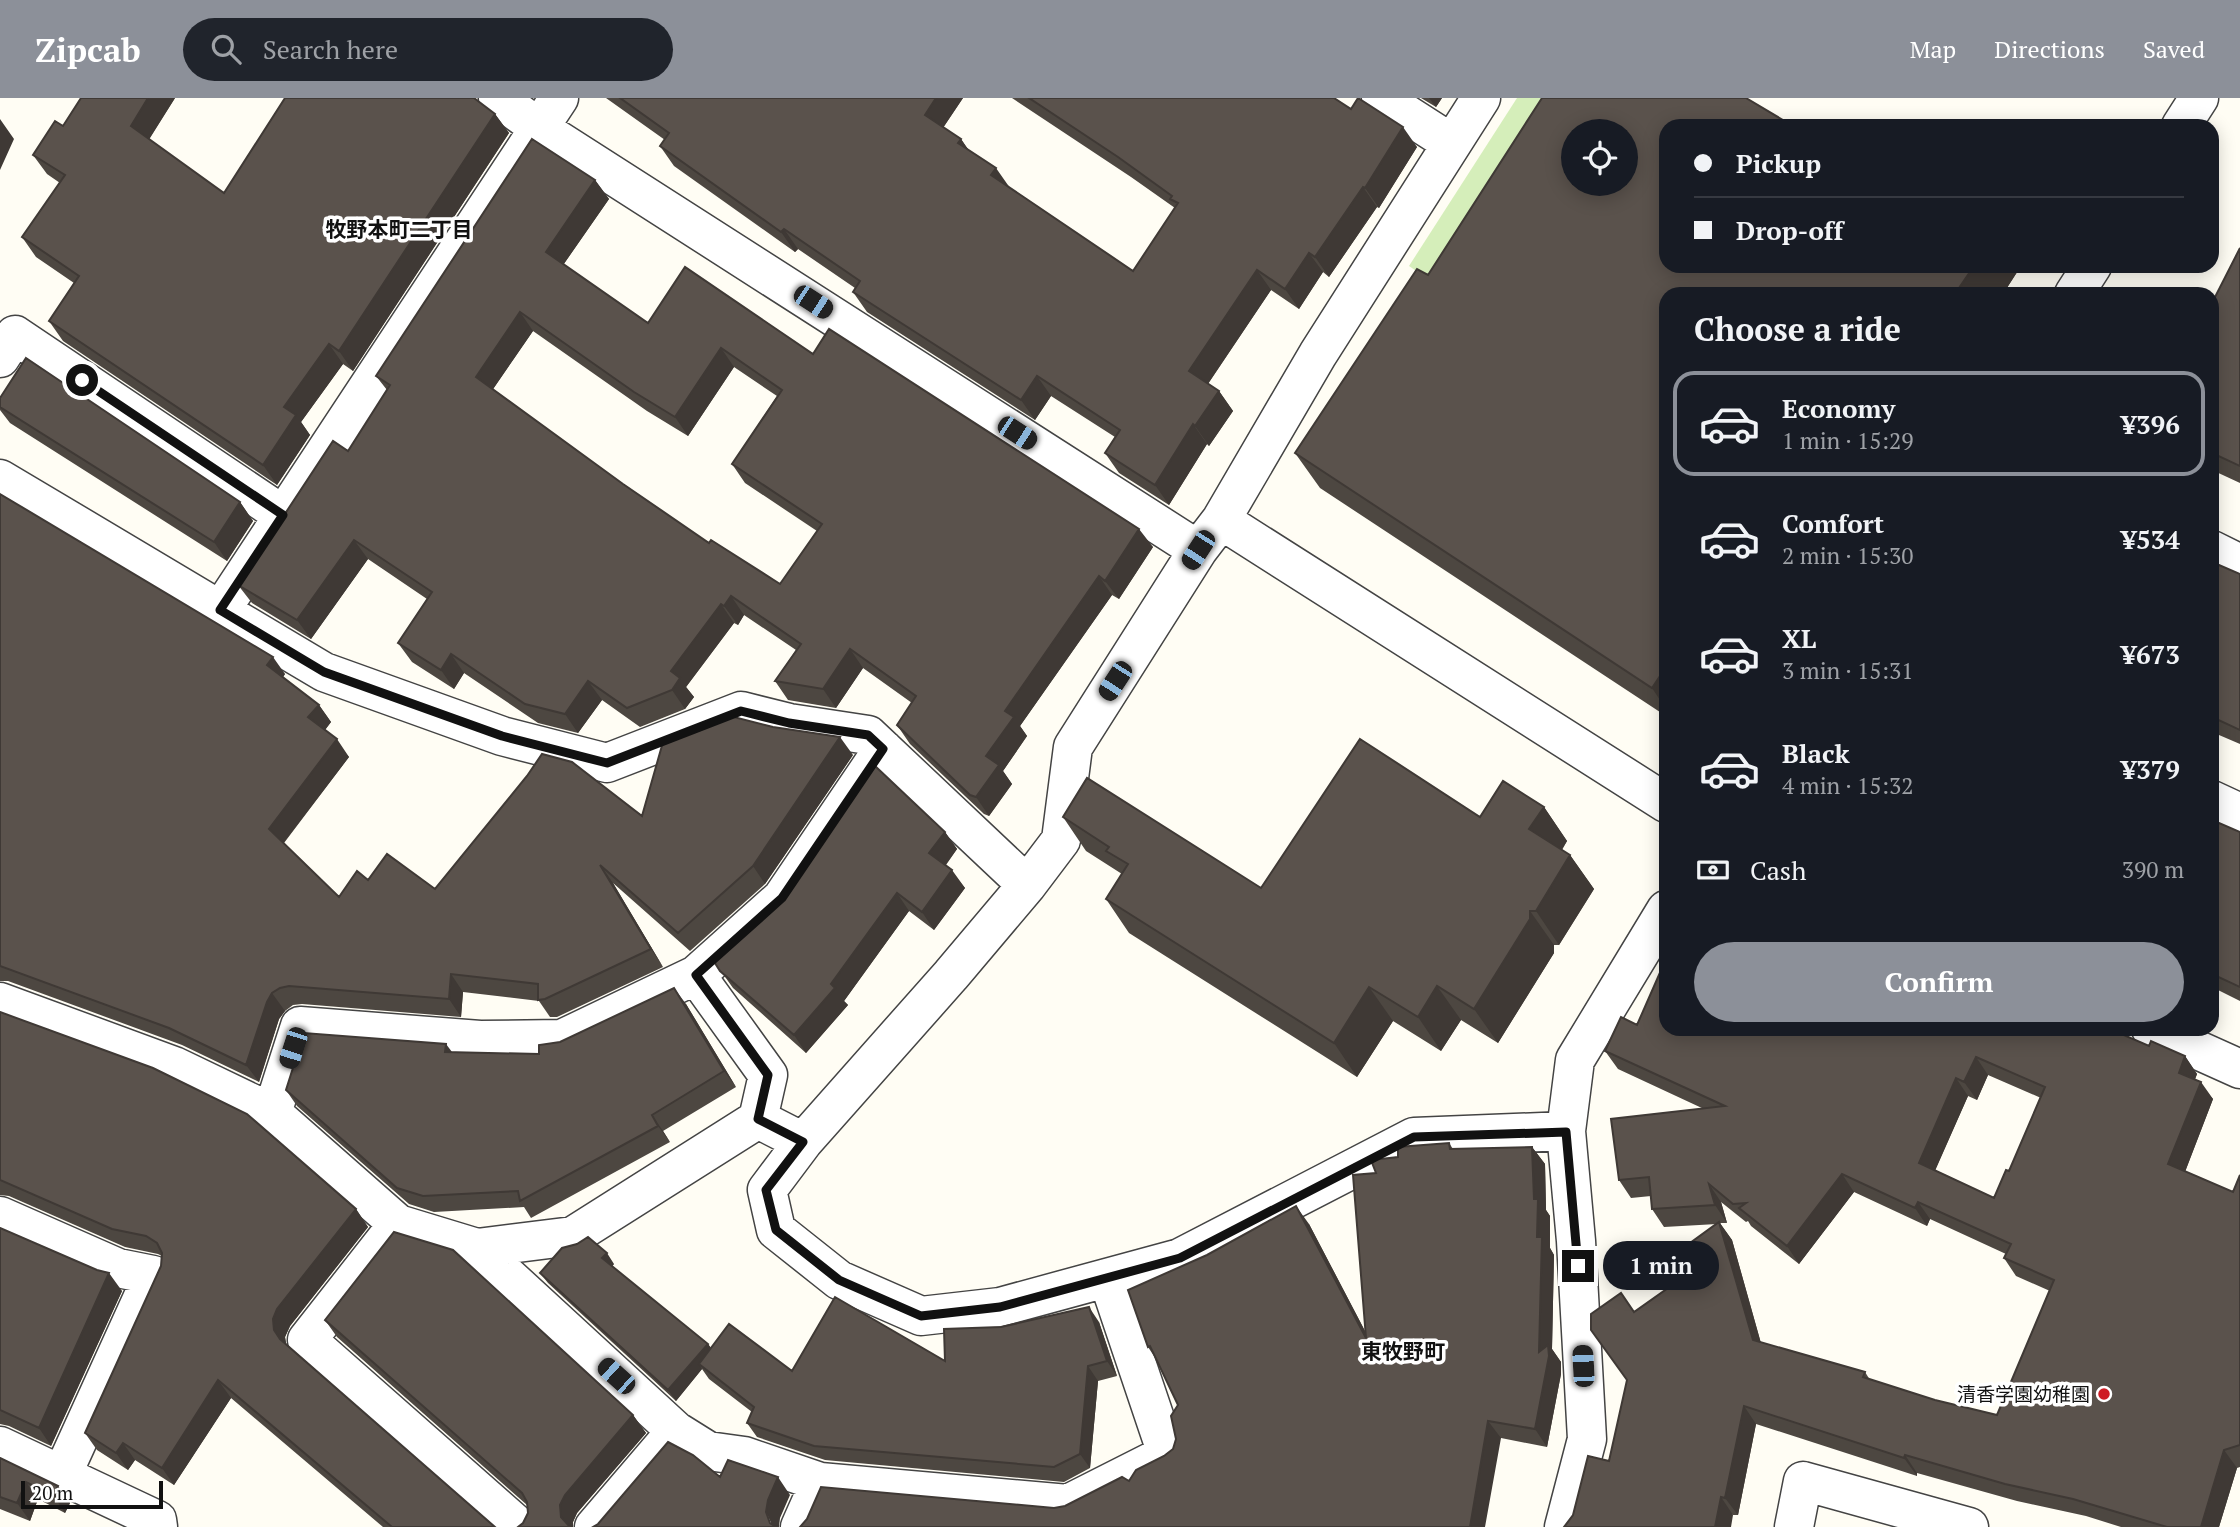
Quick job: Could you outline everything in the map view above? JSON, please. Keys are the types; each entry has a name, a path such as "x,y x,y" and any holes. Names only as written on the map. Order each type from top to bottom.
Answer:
{"street":[{"path":"498,98 549,113 1198,550"},
{"path":"1381,98 1451,143"},
{"path":"1481,98 1318,354 1221,520 1198,550 1073,747 1061,840 1027,885 803,1142 766,1190 776,1230 839,1280 921,1316 1000,1307 1180,1258 1414,1137 1566,1132"},
{"path":"2186,119 2199,98"},
{"path":"220,610 549,113"},
{"path":"0,358 15,335 283,515"},
{"path":"0,480 324,672 502,736 607,763 741,711 789,723 868,735 1027,885"},
{"path":"1221,520 1659,799"},
{"path":"2219,554 2240,564"},
{"path":"272,1113 300,1026 481,1040 562,1039 696,975 782,898 883,749"},
{"path":"2219,803 2240,813"},
{"path":"1564,1527 1587,1438 1576,1241 1566,1132 1574,1060 1659,920"},
{"path":"0,1002 174,1066 272,1113 398,1224 477,1248 573,1236 758,1119 768,1075 696,975"},
{"path":"2167,1036 2240,1069"},
{"path":"758,1119 803,1142"},
{"path":"0,1216 118,1268 153,1275 62,1475"},
{"path":"398,1224 307,1340 519,1527"},
{"path":"477,1248 676,1431 708,1451 744,1456 820,1482 1063,1516 1167,1454 1108,1279"},
{"path":"594,1527 676,1431"},
{"path":"0,1446 157,1520 158,1527"},
{"path":"1794,1527 1803,1481 1969,1527"},
{"path":"800,1527 820,1482"}],"green space":[{"path":"1517,98 1576,98 1450,294 1409,266"}],"building":[{"path":"81,98 148,98 131,126 224,193 285,98 474,98 495,114 339,351 329,344 284,407 296,415 263,465 49,321 79,276 22,237 65,175 33,155 55,121 63,126"},
{"path":"620,98 936,98 925,115 961,139 958,143 996,168 991,175 1133,271 1178,203 1118,157 1029,98 1334,98 1351,109 1358,98 1403,127 1365,188 1363,187 1315,257 1309,253 1285,289 1257,270 1189,371 1219,391 1195,426 1193,424 1155,485 1105,453 1120,430 1037,376 1021,400 853,292 860,281 784,229 781,232 660,146 669,133"},
{"path":"1542,98 1746,98 1781,119 1659,119 1659,273 1969,273 1960,287 1659,287 1659,678 1652,688 1295,453 1417,269 1428,275"},
{"path":"532,139 595,180 546,252 648,323 685,267 813,354 829,329 1139,529 1105,581 1099,576 1005,711 1014,717 986,756 999,765 976,797 970,795 897,725 916,696 850,649 823,689 775,681 801,644 731,596 724,606 721,604 671,671 680,678 672,690 627,708 588,681 565,714 525,704 451,654 441,670 398,643 432,592 354,540 297,620 238,585 333,441 348,451 390,385 376,376","holes":["520,312 634,392 675,417 721,348 782,390 732,464 822,524 780,584 711,540 709,543 476,377"]},
{"path":"2240,248 2240,466 2219,456 2219,289"},
{"path":"26,358 240,502 214,542 0,407 0,398"},
{"path":"0,494 273,657 267,665 319,705 308,717 337,739 269,829 339,897 357,871 368,880 387,854 435,889 542,754 572,762 642,816 663,742 730,716 773,727 840,737 753,866 678,933 600,865 651,949 538,1000 538,984 451,974 449,999 289,986 280,988 272,993 267,1002 246,1065 169,1028 0,966"},
{"path":"2219,565 2240,574 2240,730 2219,720"},
{"path":"1360,739 1480,817 1503,781 1544,807 1529,829 1570,855 1536,911 1530,911 1530,919 1474,1009 1437,986 1418,1017 1369,987 1334,1043 1106,899 1128,864 1106,851 1109,847 1063,817 1087,778 1261,888"},
{"path":"874,765 945,832 929,853 952,870 922,912 897,893 831,984 835,988 794,1035 720,971 713,960 787,893"},
{"path":"2219,823 2240,832 2240,987 2219,977"},
{"path":"1659,975 1659,1036 2126,1036 2149,1046 2151,1041 2185,1056 2179,1073 2201,1082 2168,1164 2233,1192 2240,1175 2240,1445 2224,1450 2201,1527 2167,1527 2073,1499 2005,1484 1905,1455 1904,1458 1744,1406 1725,1498 1721,1497 1715,1527 1564,1527 1573,1515 1588,1456 1609,1461 1627,1380 1591,1330 1591,1314 1621,1293 1634,1312 1692,1271 1686,1246 1719,1222 1753,1340 1865,1372 1863,1377 1935,1400 1997,1415 2054,1280 2004,1258 2011,1244 1918,1202 1915,1208 1842,1174 1787,1246 1739,1208 1746,1203 1733,1204 1709,1184 1715,1205 1652,1209 1649,1177 1619,1180 1611,1119 1725,1106 1605,1051 1621,1017 1637,1025","holes":["1976,1057 2045,1087 2009,1171 2006,1170 1994,1198 1919,1163 1956,1078 1964,1082"]},
{"path":"674,988 724,1071 652,1115 658,1126 520,1201 518,1191 423,1196 397,1188 286,1090 304,1033 446,1044 445,1052 539,1054 539,1045 560,1042"},
{"path":"0,1012 153,1068 247,1114 356,1209 277,1309 273,1319 274,1330 280,1339 495,1527 392,1527 218,1380 162,1468 123,1443 116,1453 85,1433 161,1266 162,1253 157,1243 146,1236 112,1229 0,1180"},
{"path":"1449,1143 1450,1149 1532,1147 1534,1199 1538,1199 1537,1237 1542,1237 1539,1352 1548,1345 1549,1356 1535,1429 1488,1421 1470,1527 800,1527 807,1519 821,1487 1054,1508 1065,1506 1122,1477 1129,1481 1136,1470 1173,1449 1176,1439 1171,1416 1178,1405 1150,1346 1148,1347 1128,1290 1207,1255 1296,1206 1366,1338 1353,1175 1376,1173 1371,1160 1398,1157 1398,1147"},
{"path":"0,1228 109,1273 39,1428 0,1410"},
{"path":"394,1232 453,1250 633,1415 565,1495 560,1505 561,1517 570,1527 518,1527 528,1513 527,1502 522,1493 325,1320"},
{"path":"588,1237 607,1253 602,1258 708,1344 668,1390 540,1273 562,1248 577,1244"},
{"path":"835,1297 945,1361 944,1329 1001,1327 1089,1307 1107,1361 1088,1366 1080,1454 1054,1467 814,1446 747,1423 754,1407 699,1364 729,1324 792,1371"},
{"path":"668,1442 693,1455 720,1477 728,1460 778,1477 766,1512 770,1523 776,1527 593,1527"},
{"path":"0,1458 58,1486 53,1495 26,1482 17,1503 0,1497"}],"place":[{"name":"清香学園幼稚園","path":"2104,1394"}],"district":[{"name":"牧野本町二丁目","path":"399,230"},
{"name":"東牧野町","path":"1403,1352"}],"route":[{"path":"82,380 283,515 220,610 324,672 502,736 607,763 741,711 789,723 868,735 883,749 782,898 696,975 768,1075 758,1119 803,1142 766,1190 776,1230 839,1280 921,1316 1000,1307 1180,1258 1414,1137 1566,1132 1578,1266"}]}
